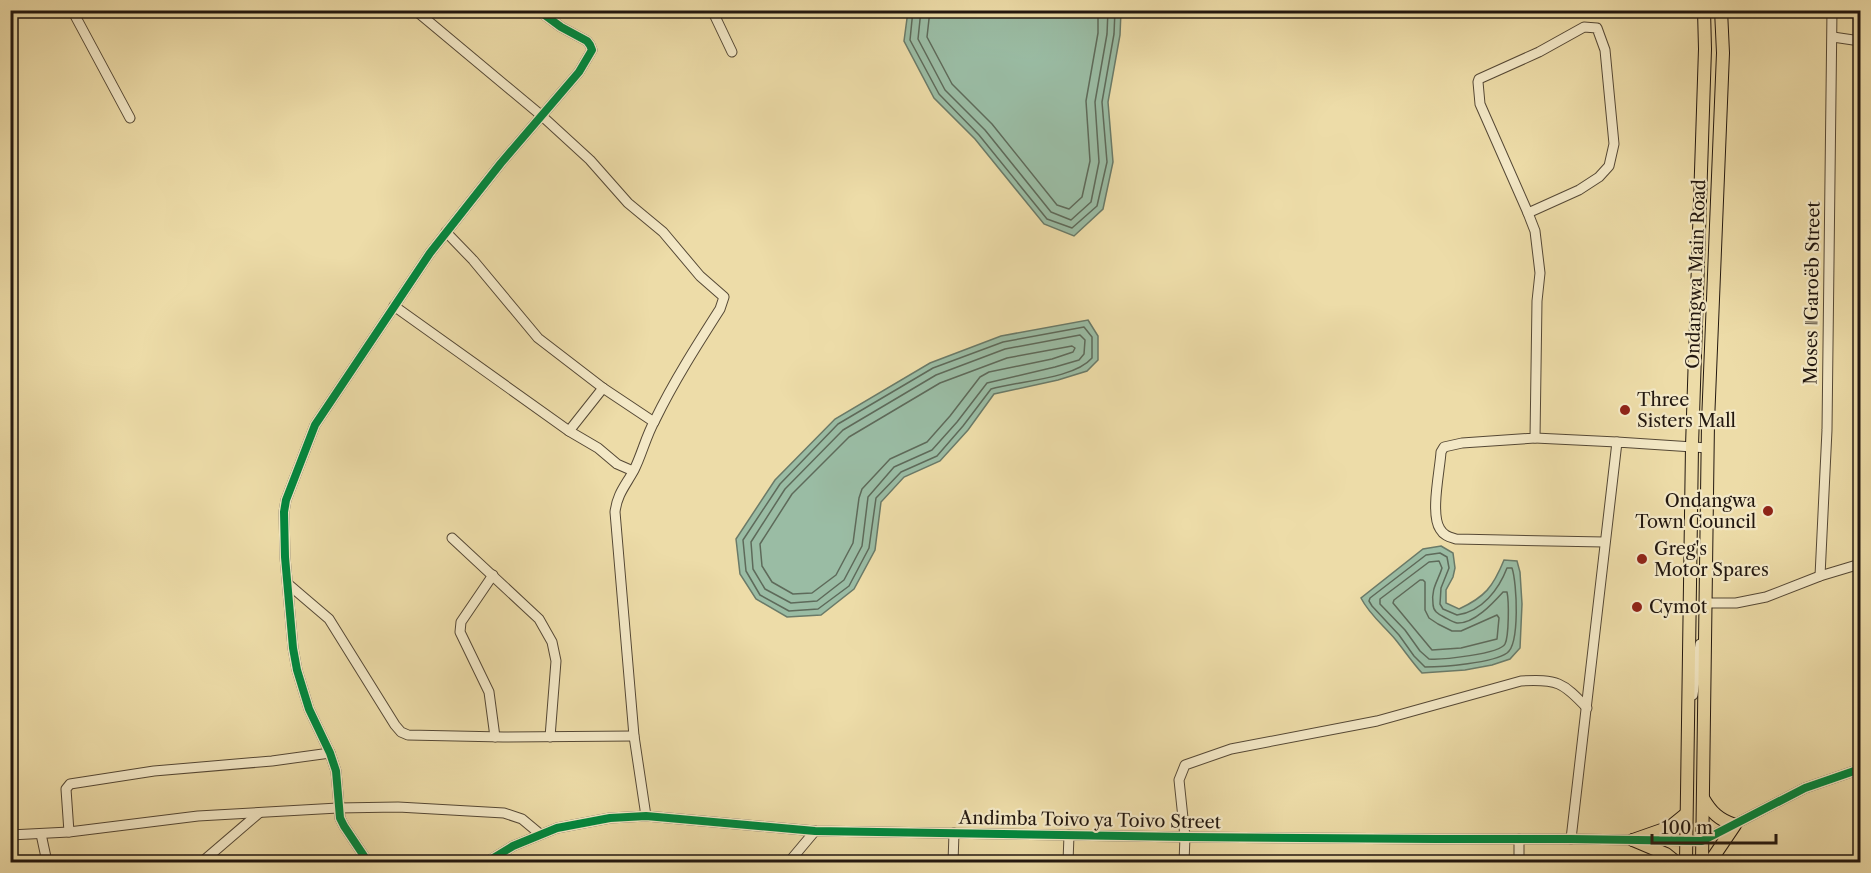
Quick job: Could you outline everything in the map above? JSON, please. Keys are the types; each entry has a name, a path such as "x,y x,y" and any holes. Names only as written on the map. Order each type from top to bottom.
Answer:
{"main road":[{"name":"Ondangwa Main Road","path":"1686,862 1692,446 1704,84 1704,10"},
{"name":"Ondangwa Main Road","path":"1702,862 1708,448 1724,53 1721,10"},
{"path":"1703,798 1709,809 1723,821 1735,825 1710,862"},
{"path":"1633,840 1670,827 1686,814"},
{"path":"1633,840 1666,854 1676,862"}],"street":[{"path":"72,10 130,118"},
{"path":"416,10 542,116 590,160 628,203 655,224 693,269 724,297 720,309 679,374 654,422 633,471 620,492 615,512 634,736 646,816"},
{"path":"368,862 344,826 338,808 338,779 330,753 309,709 297,670 285,557 286,500 315,425 430,253 501,163 579,72 592,50 586,41 561,27 538,10"},
{"path":"712,10 732,52"},
{"name":"Moses ǁGaroëb Street","path":"1820,576 1827,430 1832,10"},
{"path":"1528,213 1579,190 1599,177 1609,166 1614,144 1605,50 1597,28 1584,27 1478,82 1477,92 1480,104 1535,231 1540,273 1537,301 1535,438"},
{"path":"1833,37 1860,41"},
{"path":"446,232 473,260 538,338 603,388 654,422"},
{"path":"394,306 569,431 598,448 617,464 633,471"},
{"path":"569,431 603,388"},
{"path":"1605,542 1447,537 1440,530 1436,511 1444,447 1462,442 1535,438 1708,448"},
{"path":"1571,839 1617,441"},
{"path":"452,538 539,619 552,642 556,662 550,737"},
{"path":"1687,740 1706,603 1736,603 1766,597 1820,576 1860,564"},
{"path":"493,575 460,622 459,627 489,692 495,737"},
{"path":"288,584 328,619 401,732 408,735 495,737 634,736"},
{"path":"1184,862 1185,837 1179,780 1185,765 1232,749 1377,721 1521,681 1546,680 1563,685 1571,690 1587,708"},
{"path":"69,832 66,789 70,784 154,771 272,761 330,753"},
{"path":"1702,842 1805,788 1860,769"},
{"path":"10,835 69,832 198,816 398,807 504,813 522,819 540,834"},
{"path":"202,862 259,813"},
{"name":"Andimba Toivo ya Toivo Street","path":"487,862 513,846 540,834 570,825 610,818 646,816 815,831 1702,842"},
{"path":"789,862 815,831"},
{"path":"953,862 954,833"},
{"path":"41,834 46,862"},
{"path":"1068,862 1069,835"},
{"path":"1519,839 1519,862"}],"water":[{"path":"908,11 1121,11 1120,35 1108,102 1113,162 1103,209 1074,236 1044,224 975,139 934,98 904,41"},
{"path":"1088,320 1098,336 1098,360 1087,371 994,394 968,430 940,461 904,477 881,502 875,550 854,589 821,615 787,617 756,599 740,574 736,539 775,480 835,419 930,363 1001,336"},
{"path":"1441,546 1453,553 1455,568 1446,590 1446,603 1459,609 1487,590 1504,560 1517,561 1522,604 1520,648 1510,659 1465,670 1422,673 1364,604 1361,598 1423,549"}],"cycle path":[{"path":"368,862 340,818 336,771 309,709 297,670 285,557 286,500 315,425 430,253 501,163 579,72 592,50 587,41 561,27 538,10"},
{"path":"487,862 513,846 557,828 610,818 646,816 815,831 1185,837 1702,841 1805,788 1860,769"}],"place":[{"name":"Three Sisters Mall","path":"1625,410"},
{"name":"Ondangwa Town Council","path":"1768,511"},
{"name":"Greg's Motor Spares","path":"1642,559"},
{"name":"Cymot","path":"1637,607"}]}
